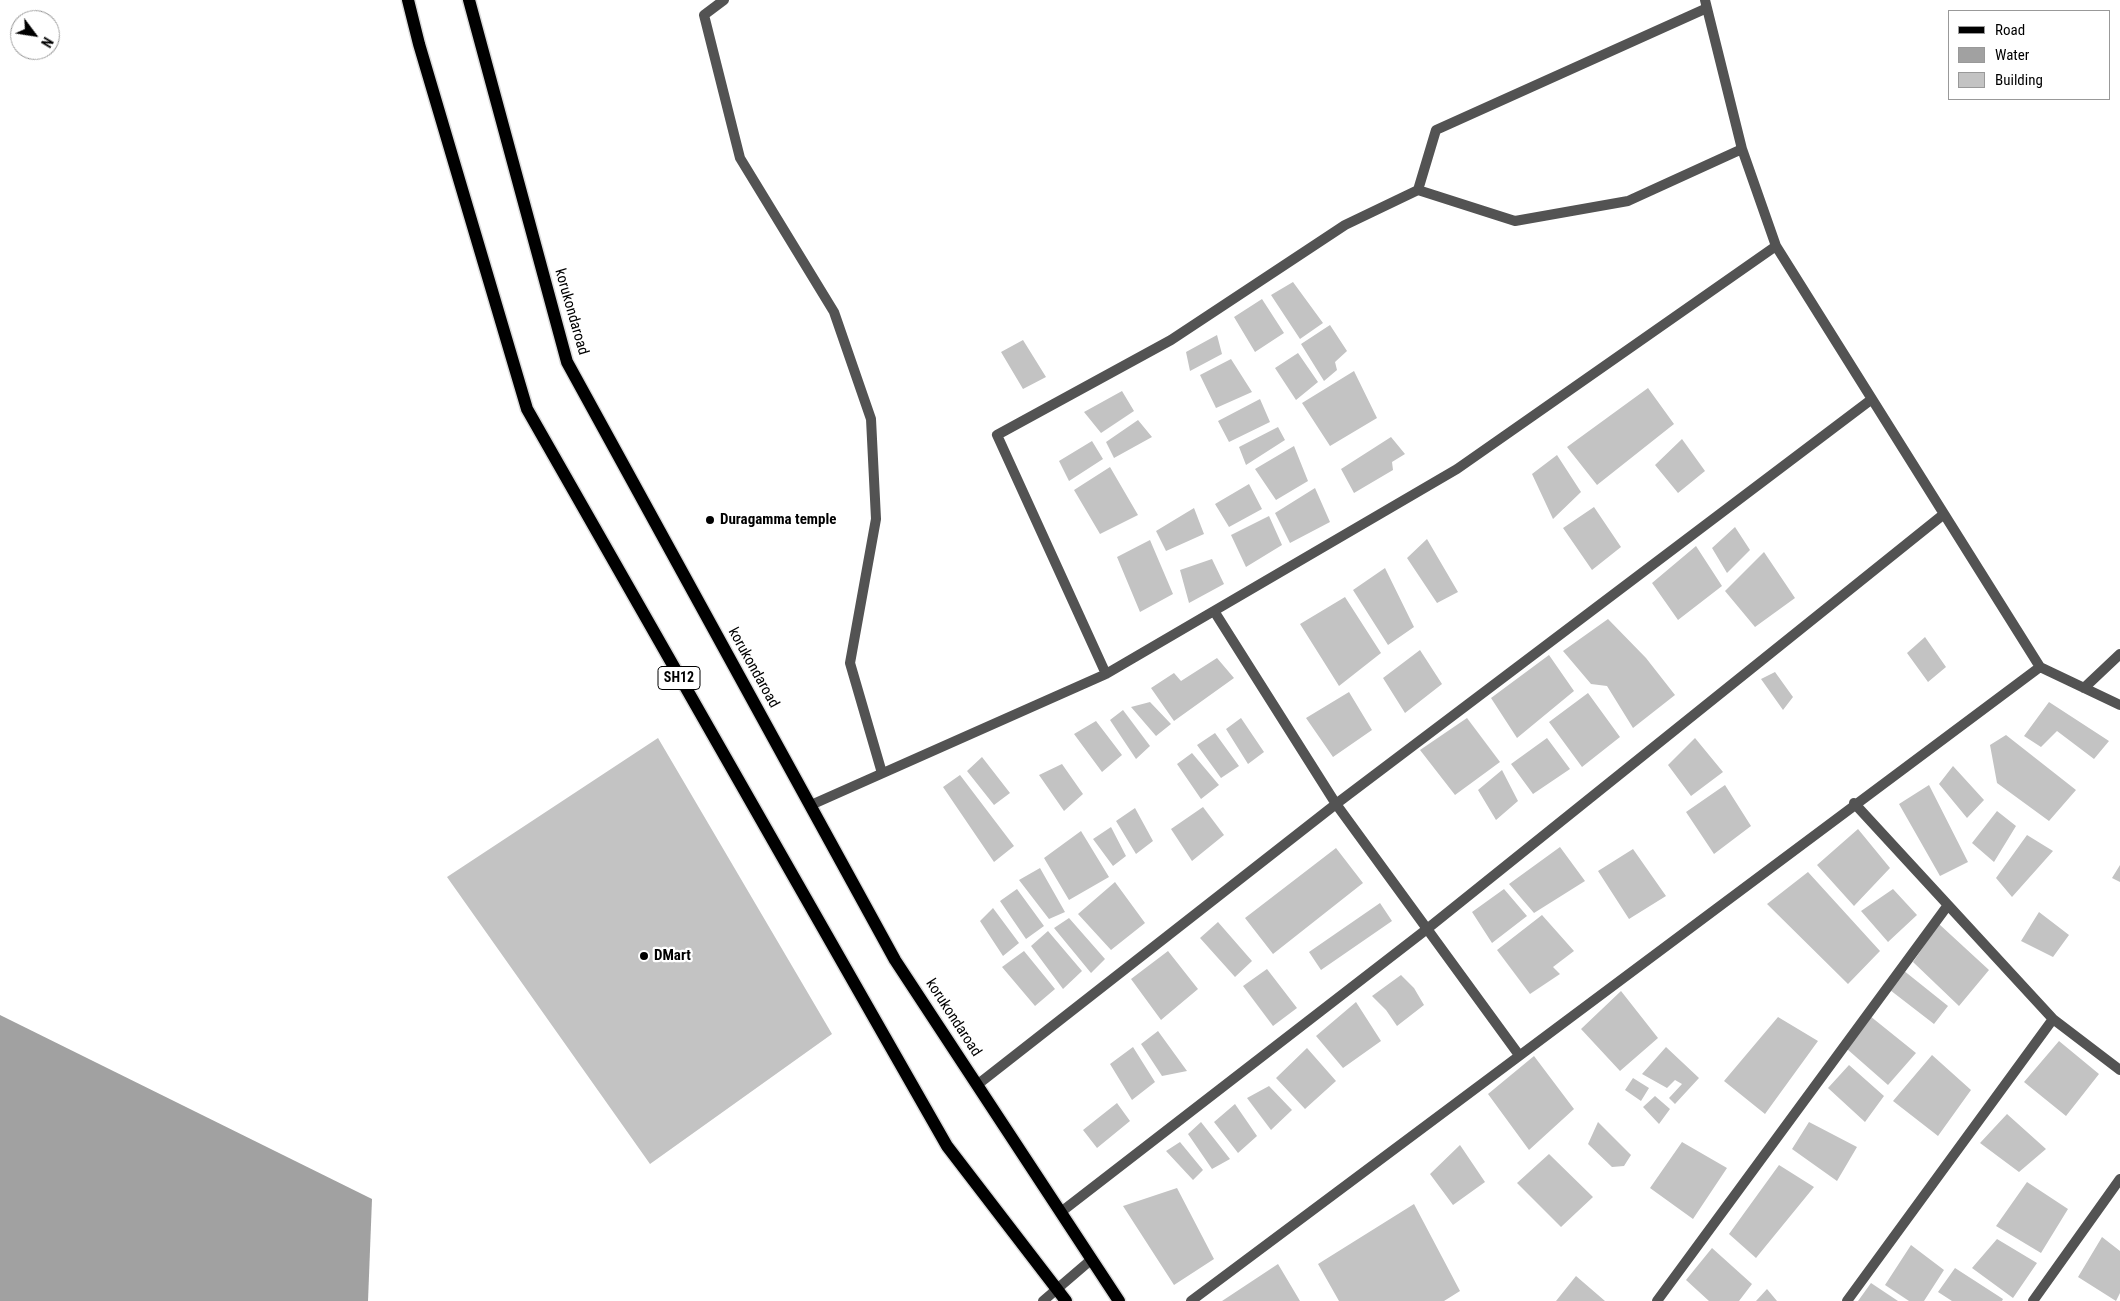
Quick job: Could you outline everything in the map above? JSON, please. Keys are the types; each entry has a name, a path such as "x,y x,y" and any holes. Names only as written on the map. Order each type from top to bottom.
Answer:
{"main road":[{"name":"SH12","path":"408,0 418,44 527,410 947,1146 1066,1301"},
{"name":"korukondaroad","path":"469,0 567,362 895,960 1119,1301"}],"street":[{"path":"724,0 704,15 740,158 834,312 871,419 876,519 850,663 882,774"},
{"path":"1418,190 1436,130 1706,4 1742,149 1776,246 2040,667 2120,705"},
{"path":"1106,674 997,435 1171,340 1346,225 1418,190 1515,221 1628,201 1742,149"},
{"path":"810,805 1106,674 1457,469 1776,246"},
{"path":"977,1085 1336,804 1872,399"},
{"path":"1061,1212 1427,929 1944,514"},
{"path":"1214,611 1336,804 1519,1055"},
{"path":"2084,688 2120,654"},
{"path":"1191,1301 1854,804 2040,667"},
{"path":"1854,804 2052,1019 2120,1070"},
{"path":"1657,1301 1948,905"},
{"path":"1847,1301 2052,1019"},
{"path":"2033,1301 2120,1178"},
{"path":"1043,1301 1092,1259"}],"water":[{"path":"0,1015 372,1199 368,1301 0,1301"}],"building":[{"path":"1293,282 1323,323 1300,339 1271,295"},
{"path":"1262,299 1284,333 1255,352 1234,317"},
{"path":"1330,325 1347,351 1335,362 1337,370 1324,381 1301,344"},
{"path":"1217,335 1222,354 1190,371 1186,352"},
{"path":"1023,340 1046,377 1023,389 1001,352"},
{"path":"1298,353 1318,382 1296,400 1275,368"},
{"path":"1231,359 1252,392 1216,408 1200,375"},
{"path":"1354,371 1377,418 1330,446 1302,403"},
{"path":"1648,388 1674,424 1597,485 1567,447"},
{"path":"1122,391 1134,411 1101,433 1084,412"},
{"path":"1260,399 1270,422 1229,442 1218,421"},
{"path":"1138,420 1152,437 1114,458 1106,442"},
{"path":"1278,427 1285,440 1246,465 1239,447"},
{"path":"1391,437 1405,454 1392,462 1393,470 1354,493 1341,469"},
{"path":"1682,439 1705,471 1678,493 1655,465"},
{"path":"1092,441 1103,459 1069,481 1059,461"},
{"path":"1294,446 1308,481 1276,500 1255,469"},
{"path":"1557,455 1581,492 1553,519 1532,474"},
{"path":"1110,467 1138,515 1100,534 1074,490"},
{"path":"1249,484 1262,509 1229,527 1215,504"},
{"path":"1315,488 1330,522 1290,543 1275,513"},
{"path":"1594,507 1621,547 1592,570 1563,528"},
{"path":"1194,508 1204,534 1166,551 1156,531"},
{"path":"1269,516 1282,545 1246,567 1231,535"},
{"path":"1735,527 1750,550 1727,573 1712,548"},
{"path":"1427,539 1458,592 1437,603 1407,558"},
{"path":"1150,540 1173,594 1140,612 1117,557"},
{"path":"1696,546 1722,586 1678,620 1652,583"},
{"path":"1764,552 1795,598 1755,627 1725,591"},
{"path":"1212,559 1224,584 1189,603 1180,570"},
{"path":"1385,568 1414,627 1388,645 1353,590"},
{"path":"1345,597 1381,653 1339,686 1300,624"},
{"path":"1608,619 1646,658 1675,695 1633,728 1607,686 1591,684 1563,651"},
{"path":"1925,637 1946,667 1928,682 1907,653"},
{"path":"1420,650 1442,684 1405,713 1383,678"},
{"path":"1549,655 1574,691 1517,738 1491,698"},
{"path":"1217,658 1234,678 1174,721 1151,688 1174,673 1181,681"},
{"path":"1775,672 1793,697 1783,710 1761,679"},
{"path":"1349,692 1372,730 1333,757 1306,718"},
{"path":"1588,693 1620,737 1582,767 1549,722"},
{"path":"1150,702 1171,724 1156,736 1131,707"},
{"path":"2049,702 2109,741 2094,759 2057,731 2041,747 2024,736"},
{"path":"1123,710 1150,746 1136,759 1110,720"},
{"path":"1241,718 1264,752 1248,764 1226,729"},
{"path":"1467,718 1500,762 1455,795 1420,750"},
{"path":"1096,721 1122,755 1102,772 1074,734"},
{"path":"1215,733 1239,766 1221,778 1197,745"},
{"path":"2006,735 2076,790 2049,821 1997,783 1990,745"},
{"name":"DMart","path":"658,738 832,1034 650,1164 447,877"},
{"path":"1547,738 1570,769 1533,794 1511,764"},
{"path":"1695,738 1723,772 1691,796 1668,765"},
{"path":"1192,753 1219,785 1201,799 1177,764"},
{"path":"982,757 1010,793 994,805 967,771"},
{"path":"1062,764 1083,794 1064,811 1039,775"},
{"path":"1953,766 1984,800 1967,818 1939,784"},
{"path":"1502,770 1518,801 1496,820 1478,790"},
{"path":"960,775 1014,846 994,862 943,787"},
{"path":"1725,785 1751,826 1714,854 1686,812"},
{"path":"1929,785 1968,862 1940,876 1899,804"},
{"path":"1203,807 1224,835 1192,861 1171,829"},
{"path":"1135,808 1153,841 1136,854 1116,821"},
{"path":"1997,811 2016,826 1994,862 1972,843"},
{"path":"1111,827 1126,856 1113,866 1093,839"},
{"path":"1858,829 1890,868 1854,906 1817,865"},
{"path":"1081,831 1109,877 1069,900 1044,858"},
{"path":"2027,835 2053,851 2012,897 1996,878"},
{"path":"1560,847 1585,881 1534,913 1509,884"},
{"path":"1336,848 1363,883 1273,954 1245,918"},
{"path":"1633,849 1666,896 1629,919 1598,871"},
{"path":"2120,865 2120,882 2112,878"},
{"path":"1040,868 1065,912 1049,919 1019,880"},
{"path":"1808,872 1880,951 1848,984 1767,904"},
{"path":"1115,882 1145,923 1111,950 1078,914"},
{"path":"1017,889 1044,926 1026,939 1000,901"},
{"path":"1504,889 1527,916 1492,943 1472,912"},
{"path":"1893,889 1917,915 1888,942 1861,911"},
{"path":"1380,903 1392,921 1321,970 1309,952"},
{"path":"993,908 1019,943 1003,956 980,921"},
{"path":"2039,912 2069,935 2053,957 2021,941"},
{"path":"1542,915 1574,951 1553,967 1560,974 1530,994 1497,950"},
{"path":"1069,918 1105,959 1091,973 1054,928"},
{"path":"1218,922 1252,961 1235,977 1200,938"},
{"path":"1939,924 1989,970 1959,1006 1913,962"},
{"path":"1048,931 1082,971 1063,989 1031,946"},
{"path":"1024,951 1055,989 1035,1006 1002,967"},
{"path":"1168,951 1198,989 1161,1020 1131,979"},
{"path":"1267,969 1297,1008 1273,1026 1243,986"},
{"path":"1903,970 1948,1006 1934,1024 1890,990"},
{"path":"1401,975 1414,988 1424,1005 1397,1026 1386,1010 1372,996"},
{"path":"1621,991 1658,1038 1620,1071 1581,1029"},
{"path":"1356,1002 1381,1041 1343,1068 1316,1036"},
{"path":"1870,1016 1916,1053 1888,1085 1847,1049"},
{"path":"1778,1017 1818,1041 1765,1114 1724,1081"},
{"path":"1158,1031 1187,1071 1162,1076 1141,1044"},
{"path":"2059,1041 2099,1074 2066,1116 2024,1082"},
{"path":"1133,1047 1155,1082 1132,1100 1110,1064"},
{"path":"1666,1047 1699,1078 1675,1104 1669,1098 1682,1084 1675,1080 1667,1088 1642,1074"},
{"path":"1307,1048 1336,1081 1305,1109 1276,1078"},
{"path":"1932,1055 1971,1090 1938,1136 1893,1101"},
{"path":"1534,1056 1574,1109 1529,1150 1488,1094"},
{"path":"1849,1065 1884,1096 1865,1122 1828,1088"},
{"path":"1633,1078 1649,1088 1641,1101 1625,1090"},
{"path":"1269,1086 1292,1110 1271,1130 1247,1098"},
{"path":"1655,1096 1670,1109 1659,1124 1643,1107"},
{"path":"1117,1103 1130,1121 1097,1148 1083,1130"},
{"path":"1235,1104 1257,1136 1238,1153 1214,1122"},
{"path":"2007,1114 2046,1149 2019,1172 1980,1143"},
{"path":"1201,1122 1230,1159 1212,1169 1188,1134"},
{"path":"1598,1122 1631,1155 1624,1166 1612,1167 1588,1144"},
{"path":"1809,1122 1857,1147 1837,1181 1792,1149"},
{"path":"1180,1142 1203,1170 1193,1180 1166,1151"},
{"path":"1682,1142 1727,1168 1693,1219 1650,1188"},
{"path":"1460,1145 1485,1182 1453,1205 1430,1174"},
{"path":"1549,1154 1593,1197 1561,1227 1517,1183"},
{"path":"1779,1165 1814,1187 1756,1258 1729,1234"},
{"path":"2027,1182 2068,1209 2041,1253 1996,1226"},
{"path":"1177,1188 1214,1259 1174,1285 1123,1206"},
{"path":"1414,1204 1460,1291 1444,1301 1339,1301 1318,1264"},
{"path":"2102,1237 2120,1251 2120,1293 2116,1301 2078,1277"},
{"path":"1997,1239 2037,1263 2013,1298 1972,1268"},
{"path":"1911,1245 1944,1270 1924,1301 1909,1301 1885,1285"},
{"path":"1712,1248 1752,1284 1739,1301 1709,1301 1686,1280"},
{"path":"1278,1264 1300,1301 1222,1301"},
{"path":"1955,1268 2003,1299 2002,1301 1952,1301 1938,1292"},
{"path":"1576,1276 1605,1301 1556,1301"},
{"path":"1871,1283 1898,1301 1858,1301"},
{"path":"1767,1289 1777,1301 1756,1301"}],"place":[{"name":"Duragamma temple","path":"710,520"},
{"name":"DMart","path":"644,956"}]}
